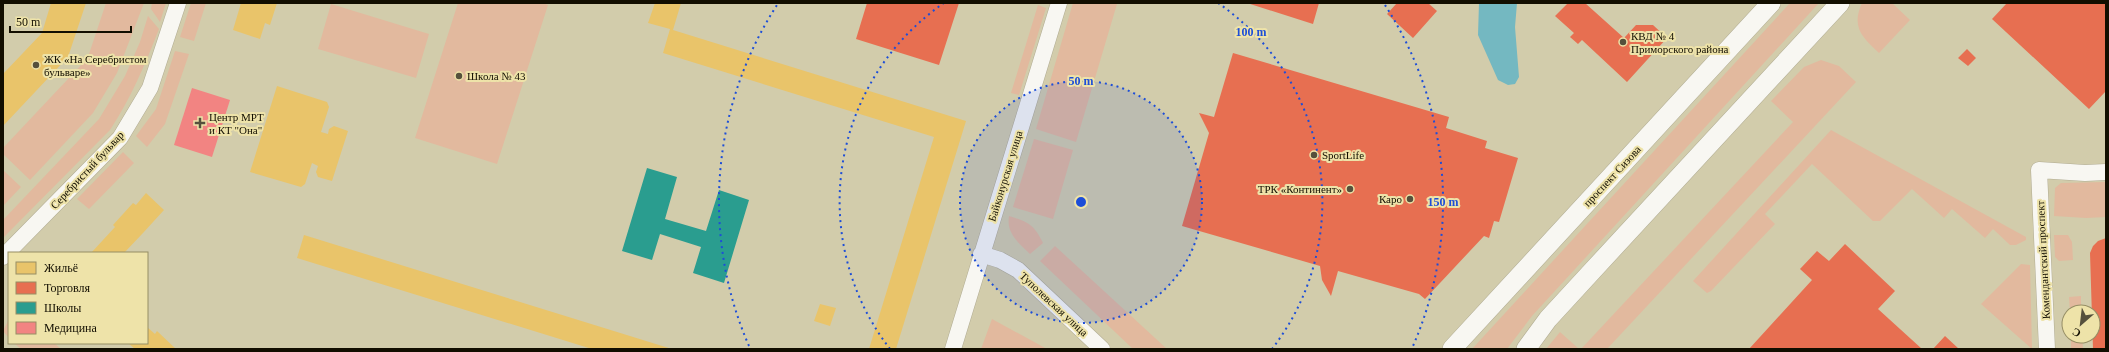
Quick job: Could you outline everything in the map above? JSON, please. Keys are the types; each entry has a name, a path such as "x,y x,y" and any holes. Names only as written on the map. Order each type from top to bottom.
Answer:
{"street":[{"name":"Серебристый бульвар","path":"3,257 120,138 150,88 178,3"},
{"name":"Байконурская улица","path":"952,349 1059,3"},
{"name":"проспект Сизова","path":"1452,349 1771,3"},
{"path":"1526,349 1548,320 1584,280 1840,3"},
{"name":"Комендантский проспект","path":"2047,349 2039,170 2086,173 2106,172"},
{"name":"Туполевская улица","path":"981,254 1000,260 1018,270 1102,349"}],"shaded area":[{"path":"106,3 144,3 117,73 93,113 30,180 3,154 3,148 84,62 89,54"},
{"path":"152,3 166,3 160,22 151,9"},
{"path":"191,3 206,3 194,41 180,37"},
{"path":"458,3 543,3 548,5 497,164 415,138"},
{"path":"1073,3 1117,4 1076,142 1036,129"},
{"path":"1790,3 1819,3 1532,316 1507,349 1472,349"},
{"path":"1862,3 1892,3 1910,20 1879,53 1860,31 1858,19"},
{"path":"331,4 429,34 416,78 318,49"},
{"path":"1038,5 1046,8 1019,95 1011,93"},
{"path":"148,16 159,29 125,106 110,130 3,238 3,220 99,119 125,76 140,42"},
{"path":"175,51 189,54 165,124 147,147 136,136 156,109"},
{"path":"1821,60 1839,66 1856,82 1607,349 1581,349 1793,122 1771,101 1804,67"},
{"path":"1831,130 2026,237 2026,240 2016,245 2010,245 1993,229 1985,238 1952,209 1944,218 1912,189 1880,221 1873,221 1812,164 1765,214 1775,224 1711,291 1707,293 1693,281"},
{"path":"1034,139 1073,150 1053,219 1013,207"},
{"path":"123,152 134,163 89,209 77,199"},
{"path":"3,170 21,187 3,206"},
{"path":"2106,182 2106,217 2086,218 2054,216 2055,188 2061,183"},
{"path":"1009,216 1026,222 1037,232 1040,237 1043,243 1030,254 1011,233 1009,228"},
{"path":"2054,235 2068,235 2072,242 2073,260 2059,261 2055,257"},
{"path":"1055,246 1167,349 1133,349 1040,261"},
{"path":"2021,264 2030,265 2032,349 1981,304"},
{"path":"2081,296 2081,304 2069,304 2069,297"},
{"path":"992,319 1047,349 981,349"},
{"path":"8,321 8,337 3,331"},
{"path":"1560,332 1579,349 1546,349"},
{"path":"15,344 55,344 61,349 21,349"},
{"path":"2071,344 2083,344 2083,349 2071,349"}],"water":[{"path":"1479,3 1517,3 1515,27 1519,77 1515,84 1508,85 1498,80 1478,35"}],"building: Жильё":[{"name":"ЖК «На Серебристом бульваре»","path":"51,3 86,3 68,57 3,126 3,74 42,33"},
{"path":"241,3 277,3 270,25 265,23 260,39 233,30"},
{"path":"655,3 681,3 673,30 966,121 896,349 869,349 934,137 663,53 670,29 648,23"},
{"path":"277,86 327,102 329,107 321,132 328,134 329,129 334,126 348,131 332,181 318,177 316,172 318,166 312,163 305,184 301,187 250,172"},
{"path":"146,193 164,210 125,252 92,252 115,227 113,225 133,203 136,205"},
{"path":"304,235 672,349 592,349 297,258"},
{"path":"820,304 836,308 830,326 814,321"},
{"path":"148,328 155,334 157,331 176,349 135,349 129,344 148,344"}],"building: Торговля":[{"path":"867,3 959,3 939,65 856,39"},
{"path":"1247,3 1319,3 1313,24"},
{"path":"1397,3 1428,3 1437,11 1413,38 1387,14"},
{"name":"КВД № 4 Приморского района","path":"1568,3 1585,3 1624,38 1636,25 1653,25 1667,38 1627,82 1582,40 1578,44 1570,37 1574,33 1555,16"},
{"path":"2007,3 2106,3 2106,91 2089,109 1992,19"},
{"path":"1967,49 1976,58 1968,66 1958,58"},
{"name":"ТРК «Континент»","path":"1233,53 1449,117 1446,128 1487,141 1485,148 1518,158 1499,222 1494,221 1489,238 1484,236 1425,299 1419,294 1338,271 1331,296 1322,280 1320,266 1182,226 1209,133 1199,113 1214,117"},
{"path":"2106,238 2106,349 2093,349 2093,344 2101,344 2101,304 2092,304 2090,253 2093,246 2098,241"},
{"path":"1845,244 1895,291 1878,309 1922,349 1749,349 1812,280 1800,269 1817,251 1829,261"},
{"path":"1945,336 1959,349 1933,349"}],"building: Школы":[{"path":"647,168 677,177 665,219 706,231 719,190 749,200 724,283 693,273 701,247 660,234 652,260 622,251"}],"building: Медицина":[{"path":"192,88 230,100 212,157 174,145"}],"place":[{"name":"КВД № 4 Приморского района","path":"1623,42"},
{"name":"ЖК «На Серебристом бульваре»","path":"36,65"},
{"name":"Школа № 43","path":"459,76"},
{"name":"Центр МРТ и КТ \"Она\"","path":"200,123"},
{"name":"SportLife","path":"1314,155"},
{"name":"ТРК «Континент»","path":"1350,189"},
{"name":"Каро","path":"1410,199"}]}
